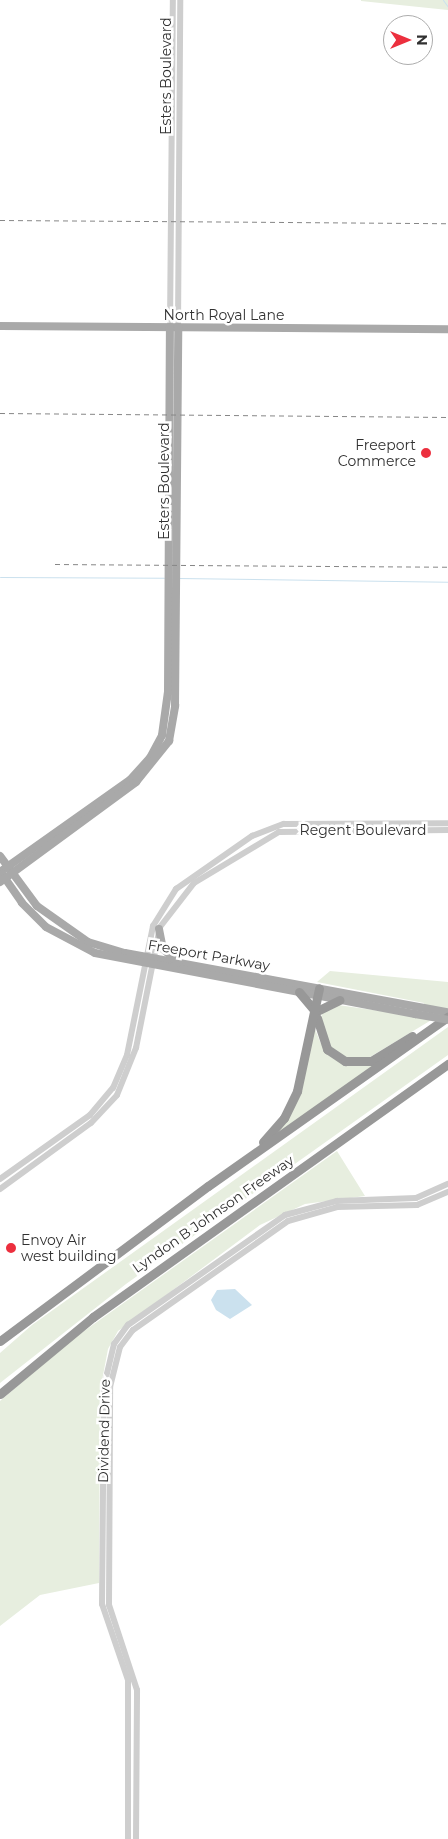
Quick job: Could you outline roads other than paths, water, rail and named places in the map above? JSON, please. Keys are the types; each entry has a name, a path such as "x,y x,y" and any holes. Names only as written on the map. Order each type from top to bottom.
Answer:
{"highway":[{"path":"299,992 308,997 316,1011 318,1032 327,1049 345,1061 360,1063 382,1055 448,1016"},
{"path":"208,1186 269,1137 284,1118 297,1091 320,992"},
{"path":"316,1011 340,1000"},
{"name":"Lyndon B Johnson Freeway","path":"0,1340 208,1186 448,1016"},
{"name":"Lyndon B Johnson Freeway","path":"0,1394 93,1318 448,1064"}],"main road":[{"name":"North Royal Lane","path":"0,326 448,329"},
{"name":"Esters Boulevard","path":"4,874 136,782 162,754 175,706 173,577 174,327"},
{"name":"Freeport Parkway","path":"0,856 4,874 46,926 94,953 148,961 299,992 320,992 340,1000 415,1014 448,1016"},
{"name":"Freeport Parkway","path":"4,874 37,906 76,935 148,961 179,963 320,992 424,1008 448,1016"},
{"path":"46,926 76,935"},
{"path":"159,928 163,949 179,963"}],"street":[{"name":"Esters Boulevard","path":"173,0 176,35 174,327"},
{"name":"Esters Boulevard","path":"176,35 180,0"},
{"name":"Regent Boulevard","path":"0,1179 90,1115 113,1088 127,1055 156,918 176,889 264,830 309,821 448,823"},
{"name":"Regent Boulevard","path":"0,1189 91,1124 117,1095 135,1053 148,961 159,928 194,883 279,832 448,830"},
{"name":"Dividend Drive","path":"181,1291 285,1215 336,1200 416,1198 448,1184"},
{"name":"Dividend Drive","path":"136,1839 128,1680 102,1604 105,1376 114,1344 128,1325 288,1221 337,1207 417,1205 448,1192"},
{"name":"Dividend Drive","path":"128,1839 132,1746"}],"water":[{"path":"235,1289 252,1305 230,1319 216,1310 211,1300 217,1290"}],"waterway":[{"path":"443,0 448,7"},
{"path":"0,577 164,578"},
{"path":"178,578 448,582"}],"railway":[{"path":"0,220 448,223"},
{"path":"0,413 448,417"},
{"path":"55,564 448,567"}],"place":[{"name":"Freeport Commerce","path":"426,453"},
{"name":"Envoy Air west building","path":"11,1248"}]}
